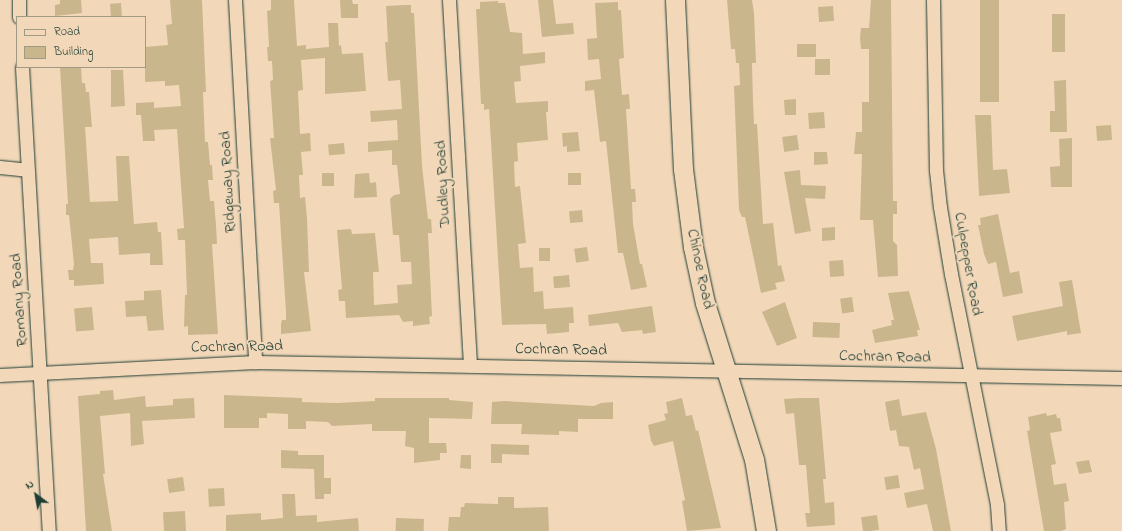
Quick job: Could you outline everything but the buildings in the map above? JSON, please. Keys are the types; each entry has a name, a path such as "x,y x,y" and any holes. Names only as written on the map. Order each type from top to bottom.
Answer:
{"street":[{"path":"18,0 19,16"},
{"name":"Ridgeway Road","path":"235,0 255,362"},
{"name":"Dudley Road","path":"449,0 470,365"},
{"name":"Chinoe Road","path":"675,0 684,169 690,225 705,302 728,371 754,459 766,531"},
{"name":"Culpepper Road","path":"933,0 936,170 951,274 997,505 999,531"},
{"name":"Romany Road","path":"22,68 49,531"},
{"path":"0,167 28,170"},
{"name":"Cochran Road","path":"0,375 255,362 1122,378"}]}
